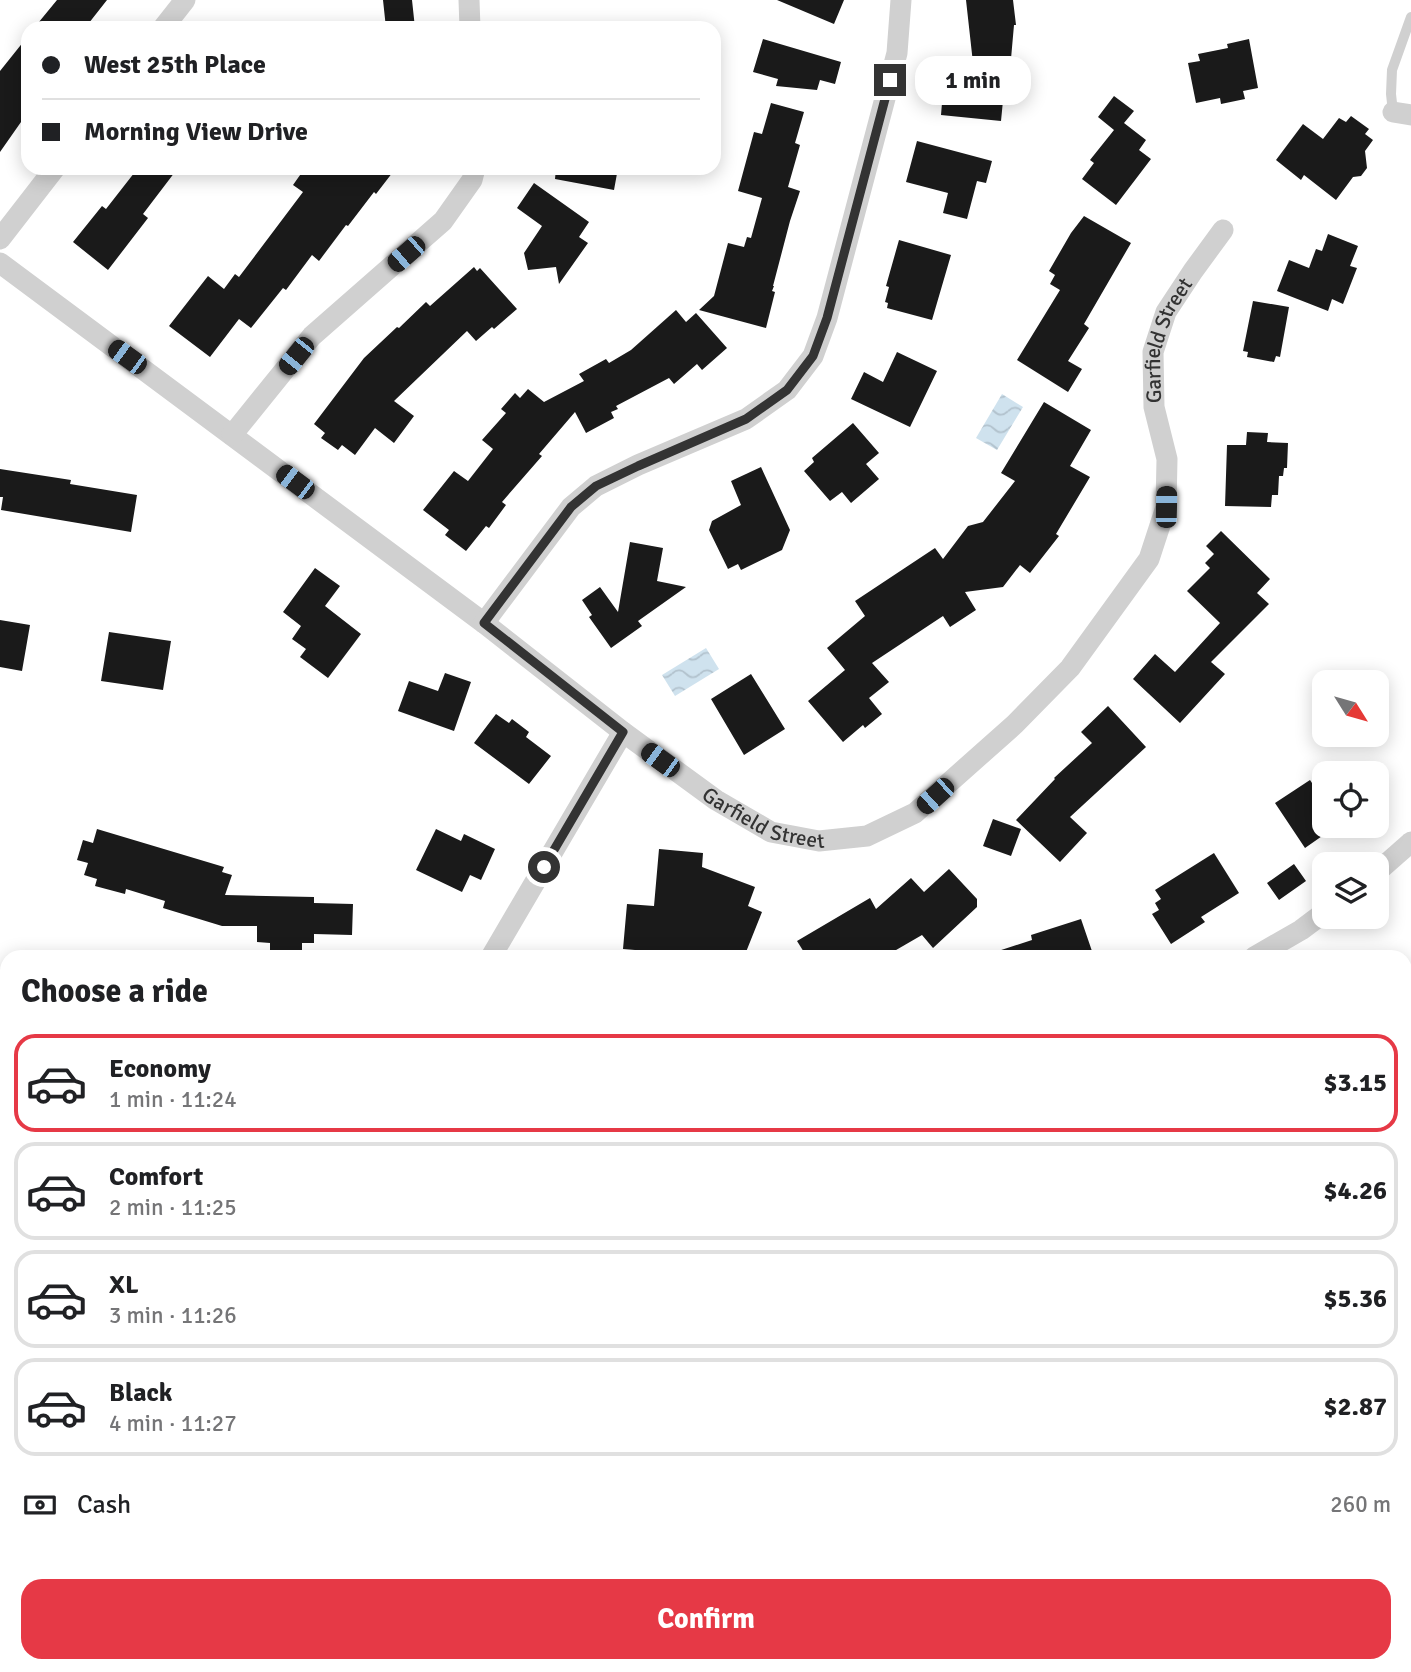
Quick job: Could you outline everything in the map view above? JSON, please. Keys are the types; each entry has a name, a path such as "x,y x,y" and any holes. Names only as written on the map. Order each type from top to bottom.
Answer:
{"street":[{"path":"168,21 185,0"},
{"path":"469,0 470,21"},
{"path":"484,623 571,507 596,486 746,419 787,390 813,356 827,318 898,53 901,0"},
{"path":"0,239 50,175"},
{"path":"232,435 312,336 443,221 473,175"},
{"name":"Garfield Street","path":"0,263 484,623 623,732 716,800 771,832 819,841 867,836 915,813 1015,724 1070,668 1149,559 1166,507 1167,459 1154,407 1153,352 1166,312 1223,230"},
{"path":"495,950 623,732"},
{"path":"1389,861 1411,842"},
{"path":"1271,950 1312,922"}],"lane":[{"path":"1402,114 1391,94 1392,70 1411,16"}],"water":[{"path":"1002,394 1023,407 997,450 976,438"},
{"path":"706,648 719,669 675,696 662,675"}],"building":[{"path":"57,0 107,0 90,21 40,21"},
{"path":"383,0 412,0 414,21 385,21"},
{"path":"777,0 844,0 834,24"},
{"path":"966,0 1013,0 1016,25 1010,70 1006,70 1001,121 941,115 942,103 933,102 936,60 973,63"},
{"path":"763,39 841,62 835,84 820,80 817,90 776,86 778,79 753,72"},
{"path":"1249,39 1258,88 1243,91 1245,99 1221,104 1220,98 1196,103 1188,63 1200,61 1198,54 1228,48 1227,44"},
{"path":"21,45 21,122 0,152 0,71"},
{"path":"1114,96 1134,111 1124,123 1146,140 1139,150 1151,159 1116,205 1082,179 1094,163 1090,160 1114,130 1098,117"},
{"path":"771,103 804,112 795,143 800,145 788,187 800,191 773,286 772,291 775,292 766,328 699,310 714,296 728,243 744,247 747,237 751,238 762,198 738,191 754,132 762,134"},
{"path":"1351,116 1369,129 1365,134 1373,140 1365,151 1367,168 1361,176 1353,177 1336,200 1304,175 1301,180 1276,160 1303,124 1323,139 1339,118 1346,122"},
{"path":"917,141 992,161 986,183 977,181 967,219 943,213 948,193 906,182"},
{"path":"133,175 173,175 143,214 148,218 108,270 73,242 102,206 106,209"},
{"path":"300,175 391,175 348,226 346,225 319,261 312,255 286,290 283,288 251,328 239,319 210,357 169,326 208,276 224,289 235,274 239,277 303,192 293,185"},
{"path":"555,175 617,175 614,190 555,179"},
{"path":"534,183 589,222 579,237 588,243 559,284 556,267 528,270 524,253 542,226 517,208"},
{"path":"1084,216 1131,243 1084,324 1089,328 1068,361 1082,369 1068,392 1017,360 1060,290 1050,284 1055,275 1049,271"},
{"path":"1328,234 1358,246 1350,266 1357,268 1343,304 1332,299 1328,311 1277,291 1289,260 1309,268 1316,249 1322,251"},
{"path":"899,240 951,255 932,320 887,308 888,303 885,302 889,287 886,286"},
{"path":"474,267 477,271 480,268 517,309 476,341 467,331 394,401 414,416 394,443 375,428 355,455 342,445 338,450 321,438 325,433 314,424 364,358 426,302 430,306"},
{"path":"1253,301 1289,307 1280,357 1276,356 1274,362 1247,357 1248,352 1243,351"},
{"path":"676,310 686,322 696,313 727,348 702,370 697,364 674,384 669,378 616,406 618,409 611,412 614,418 586,433 575,412 502,502 506,505 489,528 486,526 466,551 445,535 449,530 423,510 454,471 468,481 493,449 482,440 506,413 501,409 515,393 520,398 528,389 544,402 584,381 579,374 606,359 609,363 631,350"},
{"path":"897,352 937,371 910,427 851,399 864,372 883,382"},
{"path":"1044,402 1091,430 1070,466 1090,477 1056,534 1059,536 1030,573 1020,565 1003,587 965,592 976,610 950,627 943,616 872,663 889,682 869,698 882,714 865,728 863,725 843,742 808,701 845,670 827,648 865,616 855,601 935,548 943,559 968,526 983,522 1015,481 1001,473"},
{"path":"853,423 879,453 866,464 879,479 851,503 842,492 830,501 804,471 814,462 812,458"},
{"path":"1247,432 1268,433 1267,442 1288,443 1287,468 1284,468 1283,476 1279,476 1278,495 1272,495 1271,507 1225,506 1227,445 1246,445"},
{"path":"761,467 790,530 782,550 741,570 738,564 728,569 709,530 712,521 741,505 731,481"},
{"path":"0,469 71,480 70,484 137,495 131,532 1,510 3,497 0,497"},
{"path":"1221,531 1270,579 1257,593 1269,604 1211,662 1225,674 1180,723 1133,679 1155,654 1175,672 1220,623 1187,591 1210,568 1205,563 1214,554 1206,546"},
{"path":"630,542 663,548 657,581 686,587 638,621 642,626 611,648 589,617 592,615 582,600 600,587 618,612"},
{"path":"315,568 340,586 325,606 361,634 328,678 300,657 306,649 292,639 301,626 283,612"},
{"path":"0,620 30,625 22,671 0,667"},
{"path":"109,632 171,641 163,690 101,681"},
{"path":"445,673 471,682 454,731 398,711 409,681 438,691"},
{"path":"751,674 785,729 744,755 711,699"},
{"path":"1108,706 1146,747 1070,817 1087,833 1060,862 1016,820 1054,778 1092,743 1081,732"},
{"path":"496,714 509,723 512,719 529,732 526,737 551,756 529,784 474,743"},
{"path":"1310,780 1312,838 1319,838 1305,848 1275,803"},
{"path":"993,819 1021,829 1011,856 983,846"},
{"path":"97,829 224,867 222,872 232,875 225,895 314,897 314,903 353,904 352,935 314,934 314,943 302,943 302,950 270,950 270,943 257,942 257,926 222,926 163,908 165,901 126,889 125,894 95,886 97,879 84,875 88,863 77,860 83,840 93,843"},
{"path":"436,829 461,841 464,834 495,849 481,880 470,875 462,892 416,870"},
{"path":"659,849 703,853 702,867 755,887 748,906 762,912 747,950 623,949 627,904 654,906"},
{"path":"1214,853 1239,893 1201,917 1205,922 1171,944 1152,914 1159,910 1155,903 1161,899 1155,890"},
{"path":"1294,864 1306,881 1279,900 1267,883"},
{"path":"949,869 977,899 977,907 933,948 922,935 896,950 803,950 797,941 870,898 876,909 911,878 924,892"},
{"path":"1081,919 1092,950 1001,950 1032,940 1031,935"}],"route":[{"path":"544,867 623,732 484,623 571,507 596,486 746,419 787,390 813,356 827,318 890,80"}]}
